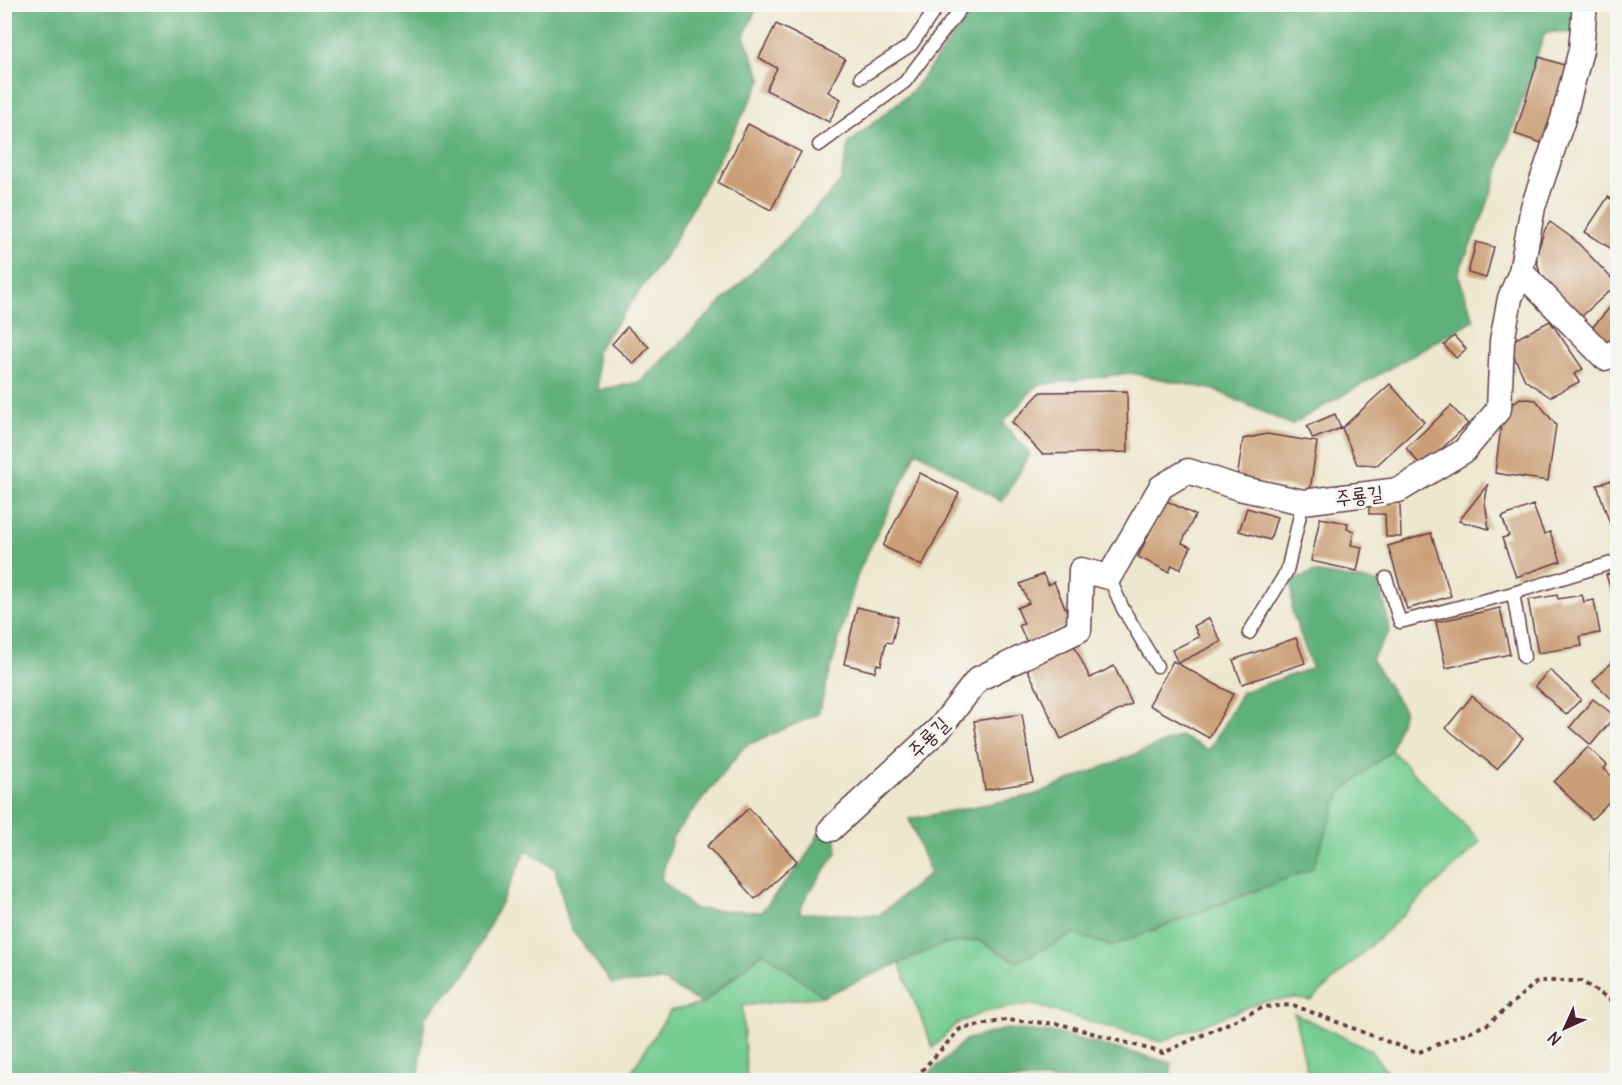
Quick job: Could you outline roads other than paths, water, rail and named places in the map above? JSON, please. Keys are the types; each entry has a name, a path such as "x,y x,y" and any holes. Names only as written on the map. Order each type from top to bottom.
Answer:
{"street":[{"name":"주룡길","path":"831,828 940,728 978,679 1079,630 1081,570 1109,577 1161,487 1188,471 1239,488 1303,502 1399,490 1464,451 1499,409 1502,341 1510,298 1521,272 1533,207 1563,119 1581,50 1585,4"},
{"path":"1521,272 1605,358 1617,350"}],"lane":[{"path":"861,77 911,45 939,4"},
{"path":"819,145 905,82 964,4"},
{"path":"1250,633 1287,571 1303,502"},
{"path":"1386,578 1400,622 1513,593 1617,561"},
{"path":"1109,577 1123,609 1157,666"},
{"path":"1513,593 1524,657"}]}
